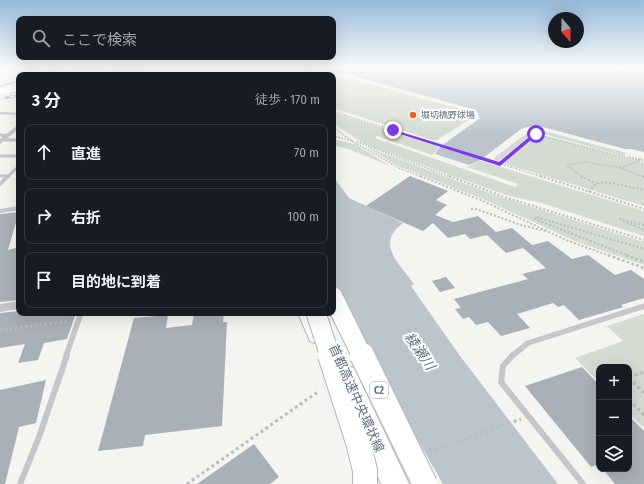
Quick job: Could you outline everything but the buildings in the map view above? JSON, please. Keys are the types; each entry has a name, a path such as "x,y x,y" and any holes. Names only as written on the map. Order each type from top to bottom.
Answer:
{"highway":[{"name":"首都高速中央環状線","path":"336,303 425,484"},
{"path":"310,316 317,341"},
{"path":"317,316 358,442 365,470 360,479"},
{"name":"首都高速中央環状線","path":"320,316 395,484"}],"main road":[{"path":"306,316 340,402 360,479"},
{"path":"340,402 373,457 385,484"}],"street":[{"path":"3,90 10,92"},
{"path":"3,90 10,92 14,90"},
{"path":"2,138 16,130"},
{"path":"0,211 16,208"},
{"path":"0,308 16,305"}],"lane":[{"path":"0,113 16,114"},
{"path":"2,138 16,140"},
{"path":"0,156 16,156"},
{"path":"0,184 16,169"},
{"path":"0,176 9,176"},
{"path":"583,484 501,382 503,366 519,349 528,343 644,306"},
{"path":"20,484 39,438 80,316"}],"path":[{"path":"336,111 438,145 644,209"},
{"path":"336,129 352,141 399,168 483,201 566,240 644,268"},
{"path":"500,164 536,134 628,158 630,156 644,161"},
{"path":"336,137 352,141 508,198 644,240"},
{"path":"620,168 639,160"},
{"path":"596,184 582,177 566,166 585,162 620,168 644,177"},
{"path":"589,192 596,184 606,182 613,182 644,190"},
{"path":"471,209 476,209 524,226 549,231"},
{"path":"644,249 536,217 535,219 644,262"},
{"path":"644,225 620,219 644,230"},
{"path":"0,330 80,316"},
{"path":"632,377 644,372"},
{"path":"632,381 644,393"},
{"path":"187,484 319,391"},
{"path":"632,403 644,415"},
{"path":"422,454 517,421"}],"shaded area":[{"name":"堀切橋野球場","path":"336,90 390,90 471,112 474,117 435,141 336,109"},
{"path":"336,113 434,145 439,148 432,155 377,136 375,138 515,187 518,184 467,167 480,161 644,211 644,236 541,203 506,195 364,144 336,125"},
{"path":"535,130 544,131 626,153 624,156 537,132 499,161 493,159 528,132"},
{"path":"537,134 644,163 644,206 502,163"},
{"path":"336,140 355,144 390,166 351,150 336,146"},
{"path":"366,147 503,198 644,242 644,265 575,241 483,199 398,166"},
{"path":"644,314 644,428 632,416 632,364 596,364 596,379 575,358 623,341 607,326"}],"water":[{"path":"402,90 644,90 644,152 625,149 543,127 531,126 521,129 479,161 469,165 435,154 440,147 480,118 476,110"},
{"name":"綾瀬川","path":"336,180 349,198 403,223 395,231 391,238 390,246 392,254 414,284 411,286 460,356 558,484 443,484 381,376 336,290"}],"railway":[{"path":"0,99 16,96"}],"place":[{"name":"堀切橋野球場","path":"413,115"}],"route":[{"path":"393,130 500,164 536,134"}]}
